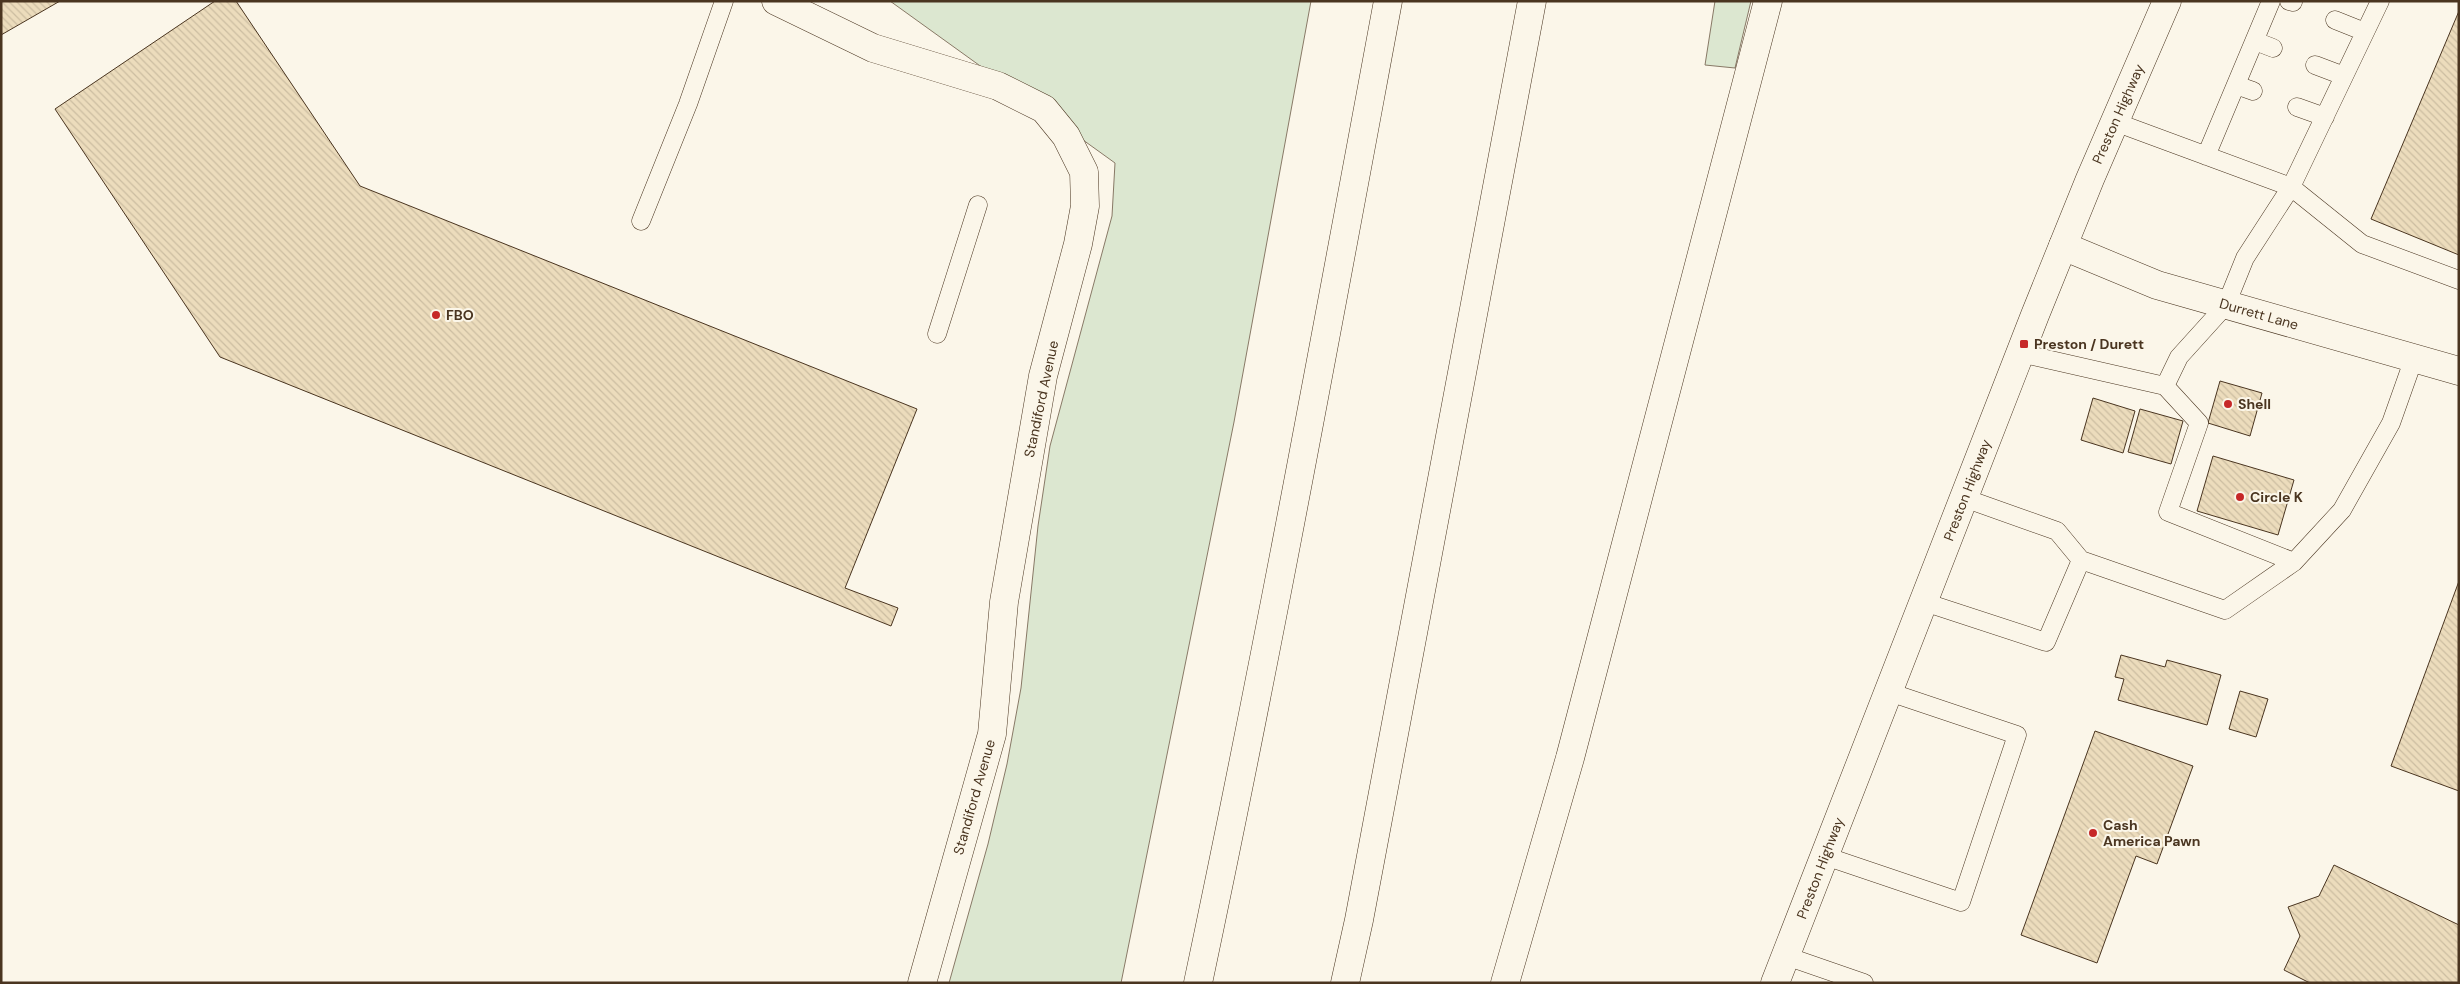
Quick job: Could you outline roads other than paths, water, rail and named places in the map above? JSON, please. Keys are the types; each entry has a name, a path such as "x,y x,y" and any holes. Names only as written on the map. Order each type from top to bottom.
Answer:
{"main road":[{"name":"Standiford Avenue","path":"776,1 873,48 998,86 1044,108 1066,136 1084,172 1085,206 1078,244 1043,376 1004,602 992,734 922,983"},
{"path":"1198,983 1234,811 1325,342 1388,1"},
{"path":"1345,983 1363,901 1532,1"},
{"path":"1505,983 1570,758 1768,1"},
{"name":"Preston Highway","path":"1775,983 2020,353 2114,122 2167,1"},
{"name":"Durrett Lane","path":"2063,246 2157,285 2459,371"}],"lane":[{"path":"641,221 688,104 724,1"},
{"path":"2206,156 2272,1"},
{"path":"2165,386 2180,357 2226,305 2245,258 2291,187 2380,1"},
{"path":"2334,20 2365,32"},
{"path":"2255,41 2272,48"},
{"path":"2315,65 2344,76"},
{"path":"2236,85 2254,92"},
{"path":"2297,107 2325,117"},
{"path":"2114,122 2291,187 2362,244 2459,280"},
{"path":"937,334 978,205"},
{"path":"2020,353 2165,386 2199,423 2168,512 2294,562"},
{"path":"1964,498 2057,531 2081,560 2225,610 2294,562 2342,510 2391,423 2414,358"},
{"path":"1924,602 2046,642 2081,560"},
{"path":"1825,856 1961,902 2017,735 1889,692"},
{"path":"1786,956 1864,983"}],"place":[{"name":"FBO","path":"436,315"},
{"name":"Preston / Durett","path":"2024,344"},
{"name":"Shell","path":"2228,404"},
{"name":"Circle K","path":"2240,497"},
{"name":"Cash America Pawn","path":"2093,833"}]}
